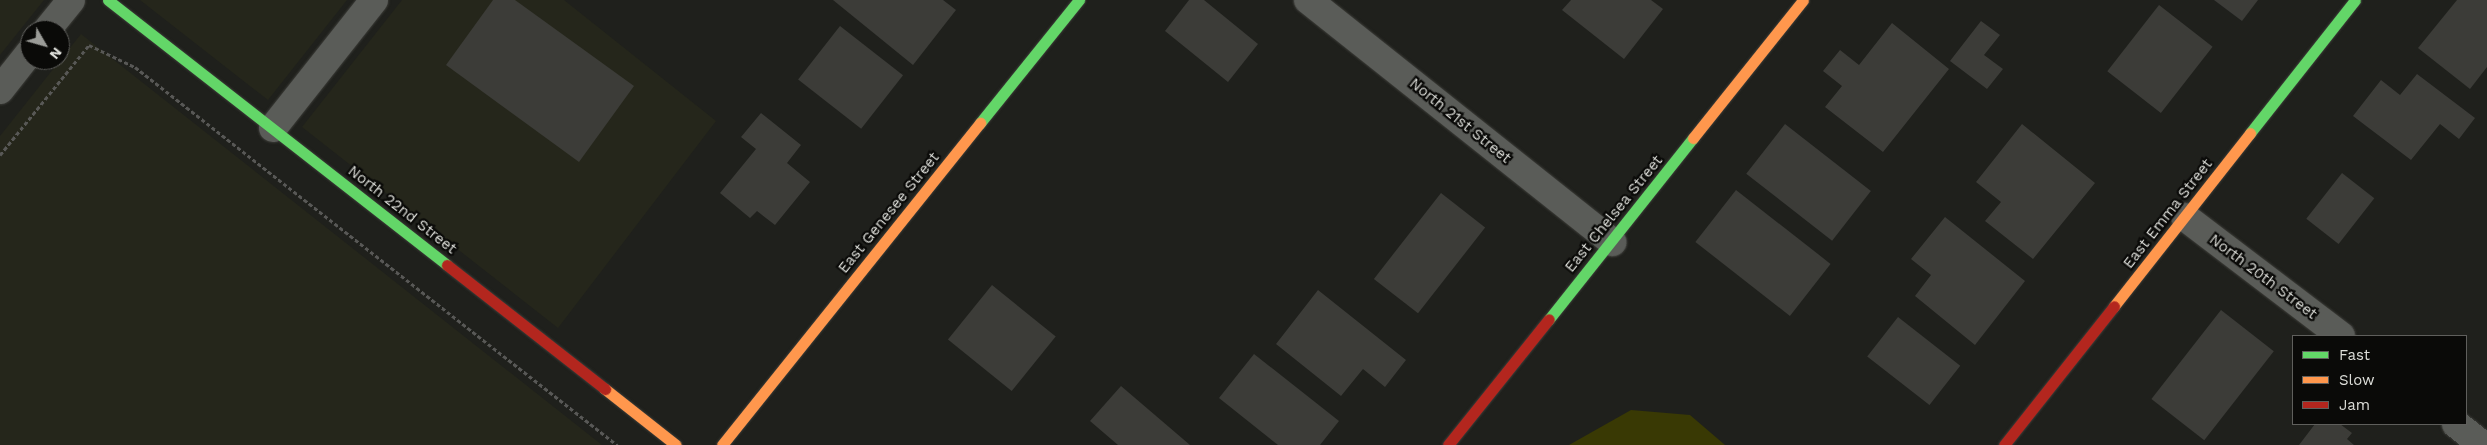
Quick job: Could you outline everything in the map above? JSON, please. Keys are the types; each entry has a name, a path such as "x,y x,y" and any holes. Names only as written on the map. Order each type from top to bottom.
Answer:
{"street":[{"path":"55,20 71,0"},
{"name":"North 22nd Street","path":"108,0 676,445"},
{"path":"273,128 374,0"},
{"name":"East Genesee Street","path":"722,445 1080,0"},
{"name":"North 21st Street","path":"1308,0 1612,242"},
{"name":"East Chelsea Street","path":"1448,445 1612,242 1803,0"},
{"name":"East Emma Street","path":"2004,445 2356,0"},
{"path":"0,90 20,65"},
{"name":"North 20th Street","path":"2185,217 2340,335"},
{"path":"2457,425 2483,445"}],"path":[{"path":"0,155 89,45 135,67 617,445"}],"shaded area":[{"path":"0,0 44,0 28,20 20,20 20,30 0,55"},
{"path":"140,0 347,0 268,100"},
{"path":"402,0 564,0 716,121 558,328 302,127"},
{"path":"81,34 602,445 0,445 0,136 52,70 70,70 70,48"},
{"path":"1631,410 1690,415 1725,445 1569,445"}],"building":[{"path":"493,0 515,0 634,86 579,162 446,65"},
{"path":"833,0 943,0 956,10 913,65"},
{"path":"1189,0 1204,0 1258,44 1228,82 1165,31"},
{"path":"1571,0 1651,0 1663,9 1624,59 1562,10"},
{"path":"2214,0 2258,0 2242,21"},
{"path":"2457,0 2487,0 2487,67 2470,89 2418,48"},
{"path":"2159,5 2213,47 2161,113 2107,71"},
{"path":"1981,21 2000,35 1984,55 2003,69 1987,89 1950,61"},
{"path":"1892,23 1949,69 1883,152 1825,107 1842,86 1823,71 1840,50 1859,65"},
{"path":"840,26 903,75 861,129 798,80"},
{"path":"2417,74 2475,118 2459,139 2440,124 2411,160 2353,116 2381,80 2400,95"},
{"path":"761,113 801,145 787,163 810,182 775,225 757,211 750,218 720,193 756,149 741,137"},
{"path":"1785,124 1871,191 1832,241 1746,174"},
{"path":"2022,124 2095,183 2033,259 1985,221 2001,202 1976,182"},
{"path":"2342,173 2374,198 2339,244 2306,219"},
{"path":"1736,190 1831,264 1790,316 1695,242"},
{"path":"1441,193 1485,227 1418,313 1374,279"},
{"path":"1945,217 2025,281 1975,345 1915,296 1931,275 1911,259"},
{"path":"992,285 1056,337 1012,391 948,339"},
{"path":"1318,290 1406,360 1385,387 1363,369 1341,396 1276,344"},
{"path":"2221,310 2274,351 2204,440 2151,399"},
{"path":"1898,317 1960,366 1929,405 1867,356"},
{"path":"1254,354 1339,421 1320,445 1278,445 1219,398"},
{"path":"1121,386 1190,445 1118,445 1090,421"},
{"path":"2314,425 2341,425 2352,433 2347,439 2354,445 2299,445"}],"traffic: fast":[{"path":"108,0 447,265"},
{"path":"980,123 1079,0"},
{"path":"2250,133 2355,0"},
{"path":"1549,319 1693,138"}],"traffic: slow":[{"path":"1693,138 1803,0"},
{"path":"722,445 980,123"},
{"path":"2114,306 2250,133"},
{"path":"605,389 676,445"}],"traffic: jam":[{"path":"447,265 605,389"},
{"path":"2004,445 2114,306"},
{"path":"1448,445 1549,319"}]}
